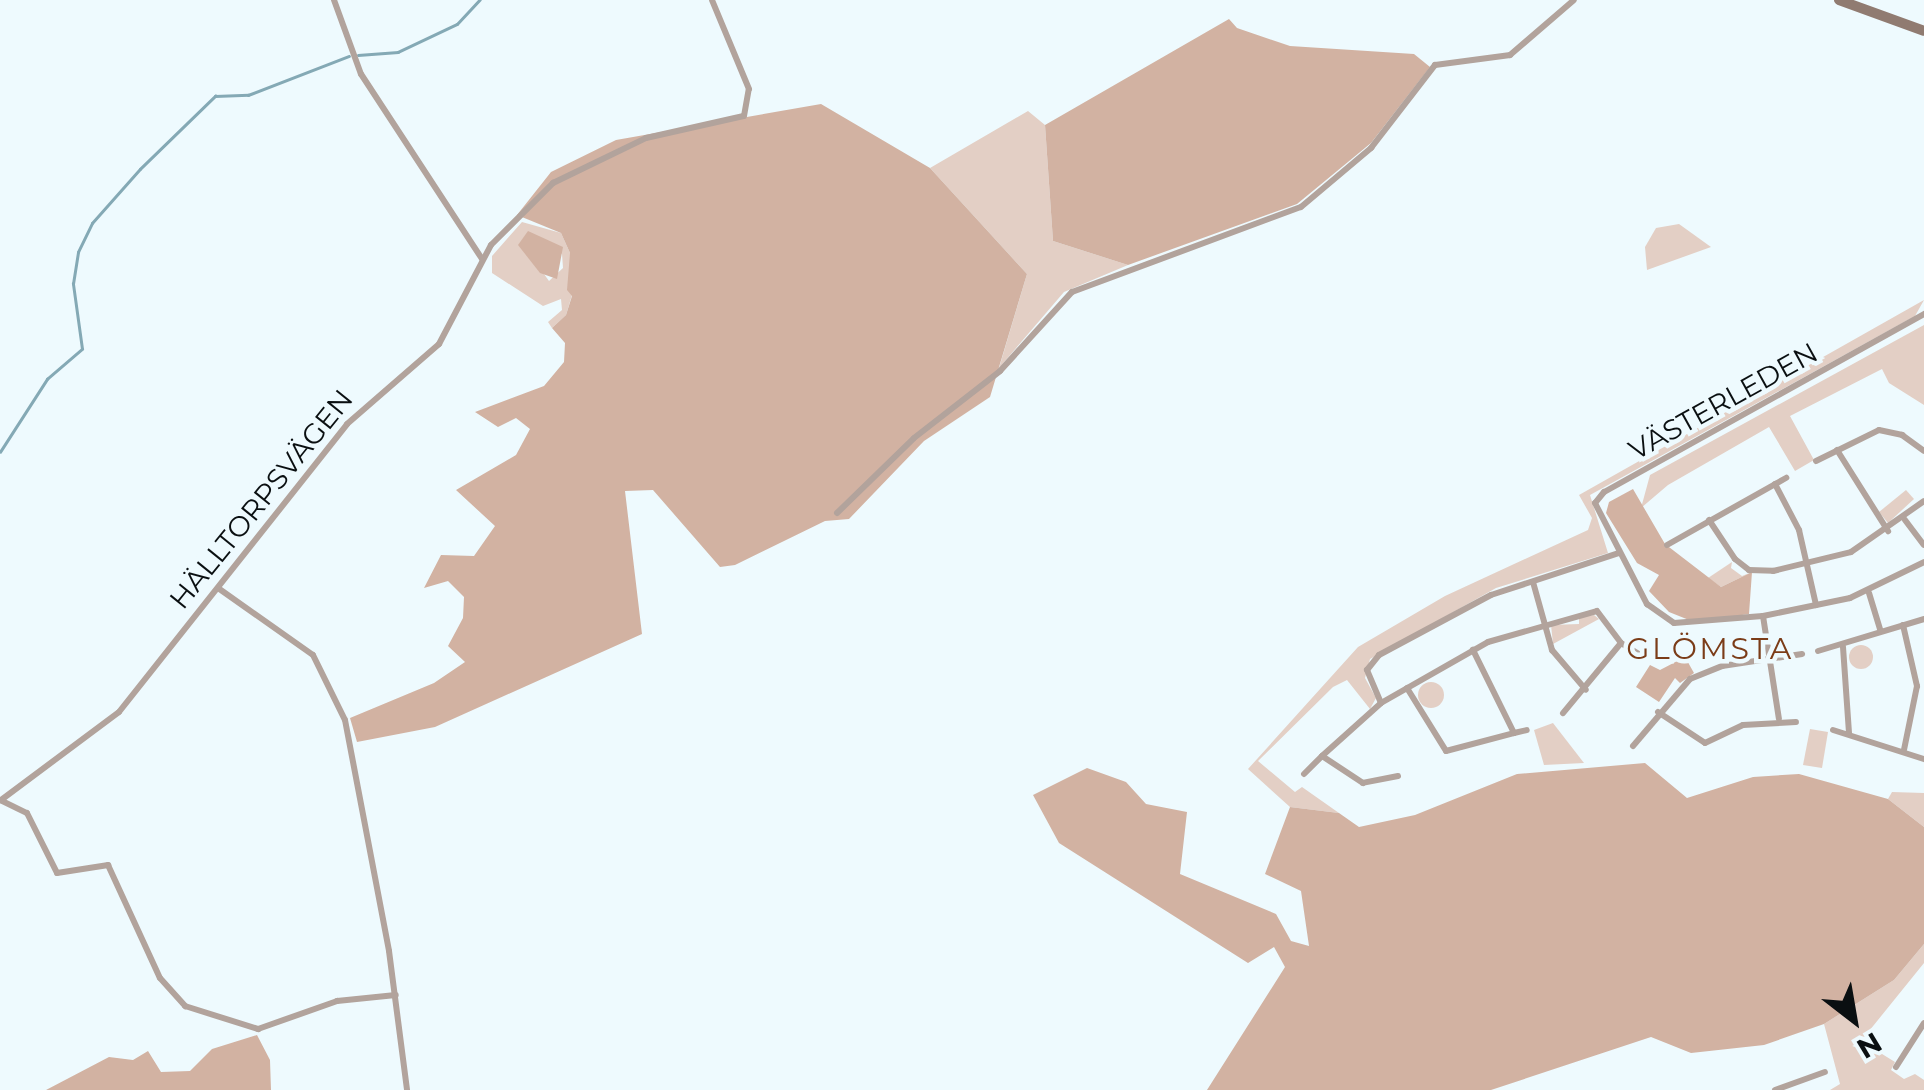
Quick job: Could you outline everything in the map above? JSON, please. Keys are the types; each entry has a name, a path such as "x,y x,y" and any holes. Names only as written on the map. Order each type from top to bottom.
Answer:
{"main road":[{"path":"1839,0 1924,31"}],"street":[{"path":"334,0 361,74 482,260"},
{"name":"HÄLLTORPSVÄGEN","path":"1,800 113,719 347,424 439,344 482,260 510,224 572,170 646,138 744,116 749,89 712,0"},
{"path":"837,513 897,453 1000,371 1072,292 1288,214 1371,148 1435,65 1510,55 1574,0"},
{"name":"VÄSTERLEDEN","path":"1619,554 1596,507 1604,492 1924,314"},
{"path":"1816,461 1887,430 1924,451"},
{"path":"1837,450 1888,531"},
{"path":"1667,545 1786,478"},
{"path":"1775,484 1810,565 1816,604"},
{"path":"1709,520 1730,553 1750,570 1810,565 1851,552 1905,520 1924,501"},
{"path":"1905,520 1924,545"},
{"path":"1381,703 1366,670 1372,660 1480,600 1619,554 1647,604 1674,624 1764,616 1868,592 1924,562"},
{"path":"1533,582 1542,623 1558,659 1586,690"},
{"path":"218,588 313,655 336,696 352,743 396,995 407,1090"},
{"path":"1868,592 1880,630"},
{"path":"1304,774 1381,703 1473,650 1542,623 1597,610 1621,643 1640,655"},
{"path":"1764,616 1779,718"},
{"path":"1818,651 1843,647 1880,630 1924,619"},
{"path":"1903,625 1917,686 1904,750"},
{"path":"1564,714 1621,643"},
{"path":"1843,647 1849,733"},
{"path":"1473,650 1514,732"},
{"path":"1633,746 1658,712 1697,676 1802,654"},
{"path":"1407,688 1446,752 1527,730"},
{"path":"1658,712 1706,743 1743,725 1779,718 1796,722"},
{"path":"1832,730 1924,758"},
{"path":"1322,756 1363,783 1398,776"},
{"path":"1,800 27,812 57,872 108,865 160,978 185,1006 258,1028 337,1001 396,995"},
{"path":"1896,1067 1924,1023"},
{"path":"1776,1090 1825,1072"}],"shaded area":[{"path":"1229,19 1237,28 1290,46 1414,54 1430,67 1371,143 1297,204 1128,265 1053,241 1045,125"},
{"path":"821,104 930,168 1027,274 990,397 924,441 849,519 825,521 735,565 720,567 653,490 625,491 642,634 435,727 357,742 350,718 434,683 465,662 448,646 463,618 464,597 448,581 424,588 441,555 474,556 495,526 456,490 516,455 530,429 516,418 498,427 475,412 544,386 564,362 565,343 552,328 566,315 572,296 567,290 570,253 561,233 517,215 551,172 616,140"},
{"path":"1028,111 1045,125 1053,241 1128,265 1064,292 999,368 1027,274 930,168"},
{"path":"522,222 561,233 570,253 572,295 566,315 552,328 548,322 562,310 561,299 543,306 492,273 492,256","holes":["536,236 562,254 563,268 549,281 527,250"]},
{"path":"1679,224 1711,247 1647,270 1645,247 1656,228"},
{"path":"528,231 563,247 557,279 540,273 518,245"},
{"path":"1924,300 1915,316 1590,495 1608,553 1496,588 1370,659 1365,678 1376,698 1370,709 1347,680 1333,687 1258,761 1295,792 1302,787 1339,813 1290,807 1248,769 1358,647 1445,596 1588,530 1592,518 1579,495"},
{"path":"1924,325 1924,405 1889,383 1882,369 1790,416 1814,460 1795,471 1769,427 1668,485 1641,508 1650,475"},
{"path":"1633,489 1665,544 1721,587 1752,572 1749,614 1694,622 1669,612 1649,591 1659,575 1637,563 1606,513 1609,502"},
{"path":"1906,490 1914,499 1888,523 1879,512"},
{"path":"1732,562 1731,568 1742,576 1752,572 1721,587 1708,578"},
{"path":"1594,615 1599,619 1553,644 1551,625 1579,624 1579,617"},
{"path":"1861,645 1870,648 1870,666 1861,669 1852,666 1849,657 1852,648"},
{"path":"1685,657 1694,673 1680,683 1675,678 1659,702 1636,687 1650,665 1660,670"},
{"path":"1431,682 1441,685 1441,705 1431,708 1421,705 1418,695 1421,685"},
{"path":"1553,723 1584,763 1544,765 1534,730"},
{"path":"1810,729 1828,732 1822,768 1803,765"},
{"path":"1645,763 1687,798 1753,777 1799,774 1888,799 1924,827 1924,944 1894,980 1824,1024 1764,1045 1691,1053 1651,1037 1491,1090 1207,1090 1285,967 1274,947 1248,963 1059,843 1033,795 1087,768 1126,782 1146,804 1187,812 1180,874 1276,914 1291,941 1309,946 1301,891 1265,874 1290,807 1339,813 1359,827 1415,815 1517,774"},
{"path":"1892,792 1924,793 1924,827 1888,799"},
{"path":"1924,944 1924,963 1861,1041 1895,1062 1891,1070 1904,1079 1915,1074 1924,1080 1924,1090 1830,1090 1840,1084 1824,1024 1894,980"},
{"path":"257,1035 270,1060 271,1090 46,1090 109,1057 133,1060 148,1051 161,1072 190,1071 212,1049"}],"waterway":[{"path":"358,55 398,52 457,24 479,0"},
{"path":"0,452 47,379 82,349 73,284 78,252 92,223 140,169 215,96 248,95 349,56"}],"district":[{"name":"GLÖMSTA","path":"1710,649"}]}
